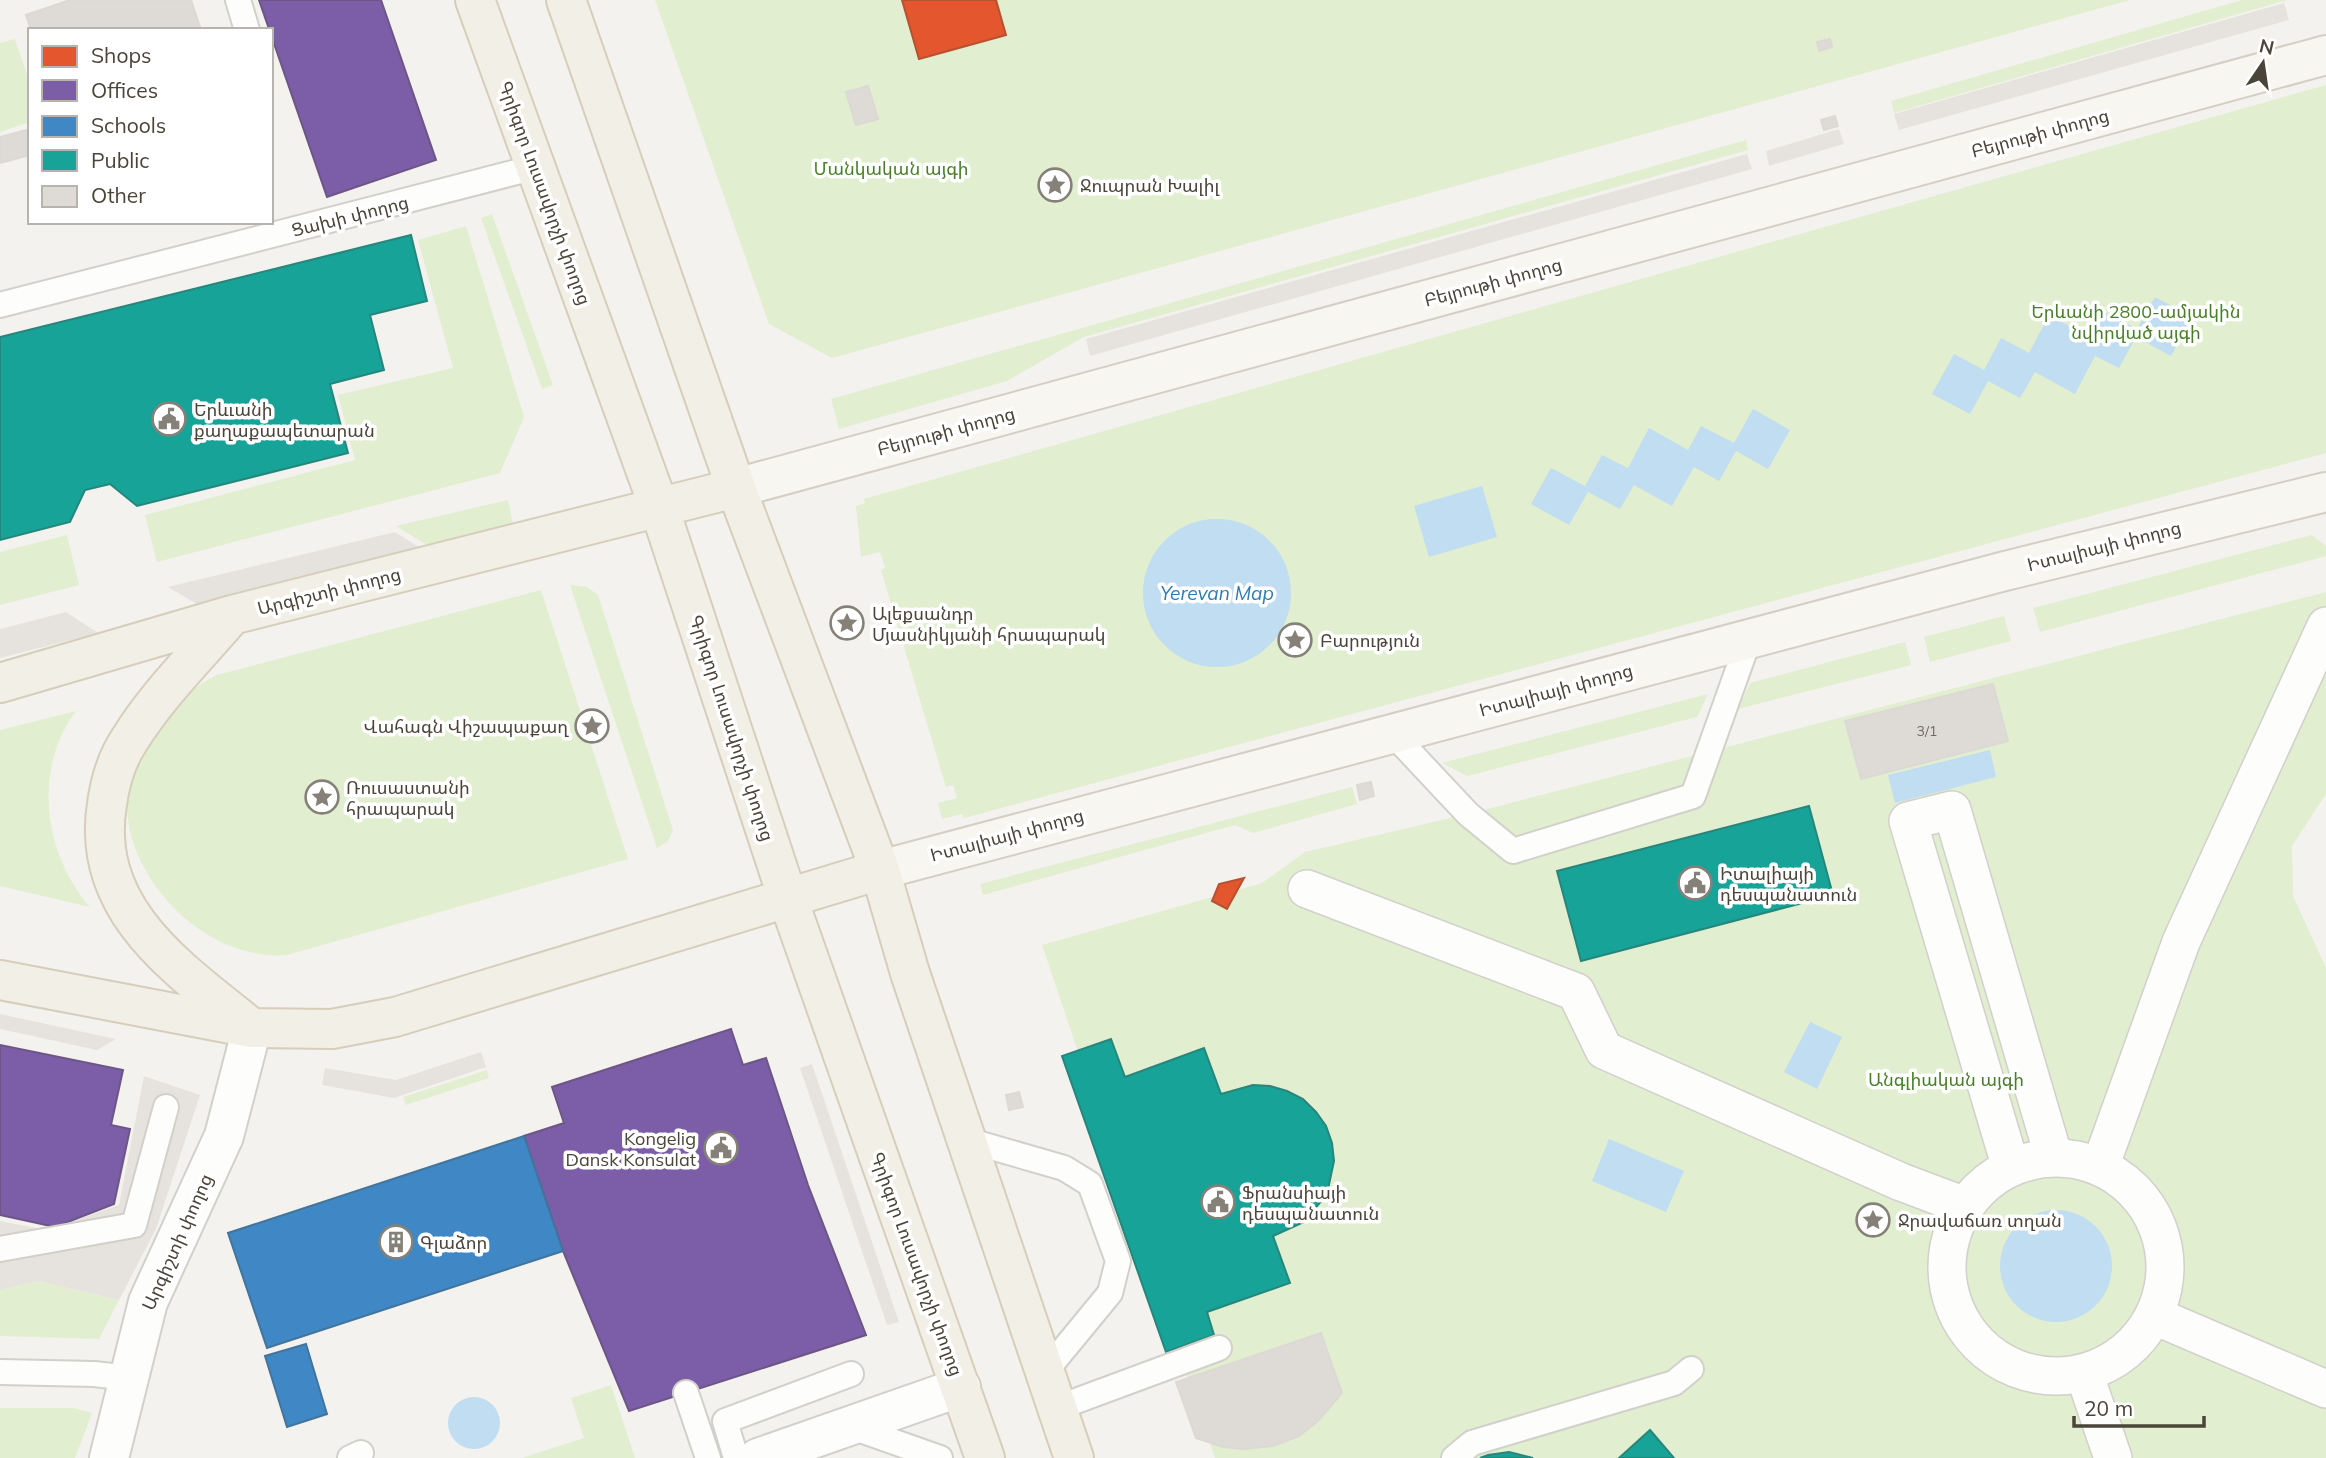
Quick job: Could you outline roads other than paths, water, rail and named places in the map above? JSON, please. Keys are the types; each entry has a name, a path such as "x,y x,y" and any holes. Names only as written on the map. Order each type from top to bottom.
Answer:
{"main road":[{"name":"Գրիգոր Լուսավորչի փողոց","path":"475,0 660,510 788,899 985,1458"},
{"path":"566,0 736,488 880,870 910,973 1074,1458"},
{"name":"Բեյրութի փողոց","path":"660,510 2326,55"},
{"name":"Իտալիայի փողոց","path":"788,899 880,870 1392,733 2005,571 2326,492"},
{"name":"Արգիշտի փողոց","path":"0,683 232,615 660,510"},
{"path":"232,615 128,740 108,797 104,842 113,882 145,934 179,969 251,1028"},
{"path":"0,980 251,1028 332,1029 395,1017 788,899"}],"street":[{"path":"2099,1167 2181,942 2326,626"},
{"path":"2011,1168 1908,821 1952,810 2054,1158"},
{"path":"1307,889 1576,992 1604,1050 1901,1182 1965,1206"},
{"name":"Արգիշտի փողոց","path":"109,1458 148,1302 224,1136 251,1028"},
{"path":"2054,1158 2077,1160 2099,1167 2129,1186 2151,1213 2156,1224 2164,1247 2165,1282 2155,1316 2137,1341 2113,1361 2084,1373 2051,1377 2018,1370 1989,1354 1965,1329 1951,1299 1946,1266 1952,1233 1965,1206 1985,1184 2011,1168 2032,1160 2054,1158"},
{"path":"2155,1316 2326,1389"},
{"path":"2084,1373 2113,1458"},
{"path":"758,1458 961,1387"}],"lane":[{"path":"238,0 246,28"},
{"name":"Ցախի փողոց","path":"0,305 536,167"},
{"path":"1392,733 1468,814 1513,851 1693,796 1749,639"},
{"path":"0,1249 134,1225 166,1107"},
{"path":"967,1140 1064,1168 1090,1184 1118,1261 1110,1293 1045,1372"},
{"path":"1057,1408 1219,1348"},
{"path":"1454,1458 1472,1443 1674,1383 1691,1369"},
{"path":"0,1372 94,1374 128,1378"},
{"path":"736,1458 725,1421 851,1374"},
{"path":"686,1392 708,1458"},
{"path":"849,1426 940,1458"}],"water":[{"path":"2155,297 2192,317 2171,356 2136,337 2119,368 2095,356 2075,394 2035,372 2020,398 1988,381 1970,414 1932,394 1954,354 1984,370 2001,338 2029,353 2049,315 2089,337 2103,311 2137,329"},
{"path":"1753,409 1790,430 1768,469 1736,451 1719,481 1694,467 1672,506 1634,485 1620,509 1588,492 1569,525 1531,504 1551,468 1585,486 1602,455 1628,468 1649,428 1688,450 1701,426 1734,443"},
{"path":"1482,486 1497,537 1429,557 1414,506"},
{"name":"Yerevan Map","path":"1217,519 1245,524 1270,540 1286,565 1291,593 1286,621 1270,646 1245,662 1217,667 1189,662 1164,646 1148,621 1143,593 1148,565 1164,540 1189,524"},
{"path":"1990,750 1996,777 1895,803 1888,775"},
{"path":"1810,1022 1842,1037 1817,1089 1784,1072"},
{"path":"1609,1139 1684,1171 1666,1212 1592,1181"},
{"path":"2056,1210 2078,1214 2096,1226 2108,1244 2112,1266 2108,1288 2096,1306 2078,1318 2056,1322 2034,1318 2016,1306 2004,1288 2000,1266 2004,1244 2016,1226 2034,1214"},
{"path":"474,1397 493,1404 500,1423 493,1442 474,1449 455,1442 448,1423 455,1404"}],"place":[{"name":"Ջուպրան Խալիլ","path":"1055,185"},
{"name":"Երևւանի քաղաքապետարան","path":"169,419"},
{"name":"Ալեքսանդր Մյասնիկյանի հրապարակ","path":"847,623"},
{"name":"Բարություն","path":"1295,640"},
{"name":"Վահագն Վիշապաքաղ","path":"592,726"},
{"name":"Ռուսաստանի հրապարակ","path":"322,797"},
{"name":"Իտալիայի դեսպանատուն","path":"1695,883"},
{"name":"Kongelig Dansk Konsulat","path":"721,1148"},
{"name":"Ֆրանսիայի դեսպանատուն","path":"1218,1202"},
{"name":"Ջրավաճառ տղան","path":"1873,1220"},
{"name":"Գլաձոր","path":"396,1242"}],"park label":[{"name":"Մանկական այգի","path":"891,168"},
{"name":"Երևանի 2800-ամյակին նվիրված այգի","path":"2136,321"},
{"name":"Անգլիական այգի","path":"1946,1079"}]}
